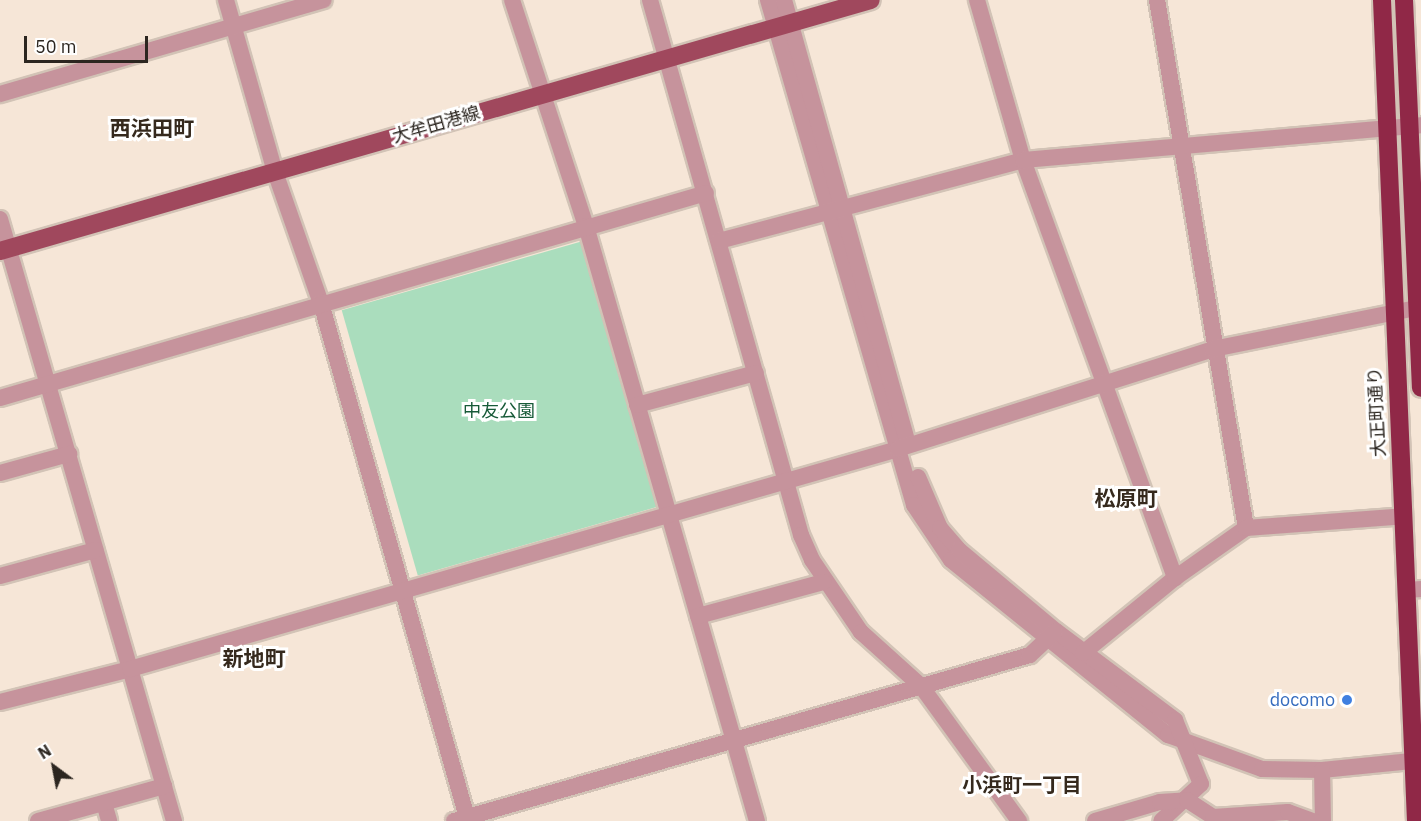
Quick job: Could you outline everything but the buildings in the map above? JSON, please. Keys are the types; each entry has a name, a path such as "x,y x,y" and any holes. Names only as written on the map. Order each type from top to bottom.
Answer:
{"highway":[{"name":"大正町通り","path":"1382,0 1385,127 1404,516 1414,590 1418,759 1416,821"},
{"path":"1404,0 1415,126 1421,388"}],"main road":[{"name":"大牟田港線","path":"4,250 871,0"}],"street":[{"path":"226,0 275,172 321,303 404,588 463,820 733,738 1030,655 1052,636"},
{"path":"0,94 324,0"},
{"path":"512,0 540,94 586,226 756,821"},
{"path":"650,0 801,535 823,582 861,632 921,686 1019,821"},
{"path":"768,0 783,24 903,447 924,499 940,528 959,550 1052,636 1168,735 1262,769 1322,770 1418,759"},
{"path":"783,24 784,0"},
{"path":"977,0 1023,160 1175,578"},
{"path":"1157,0 1183,148 1213,349 1246,528"},
{"path":"719,242 1023,160 1183,148 1385,127 1415,126"},
{"path":"0,398 706,193"},
{"path":"0,219 4,250 49,385 174,821"},
{"path":"0,702 130,669 404,588 903,447 1213,349 1393,310 1419,307"},
{"path":"637,405 756,373"},
{"path":"0,473 69,454"},
{"path":"1083,653 1175,578 1246,528 1404,516"},
{"path":"0,576 96,550"},
{"path":"698,616 823,582"},
{"path":"1052,636 1083,653 1175,720 1186,741 1201,784 1187,800 1161,821"},
{"path":"1322,770 1323,821"},
{"path":"38,821 164,786"},
{"path":"1095,821 1160,802 1187,800 1213,817 1288,812 1313,821"},
{"path":"104,803 109,821"}],"green space":[{"name":"中友公園","path":"583,241 659,506 418,575 342,310"}],"place":[{"name":"docomo","path":"1347,700"}],"district":[{"name":"西浜田町","path":"152,128"},
{"name":"松原町","path":"1126,498"},
{"name":"新地町","path":"254,658"},
{"name":"小浜町一丁目","path":"1022,784"}]}
